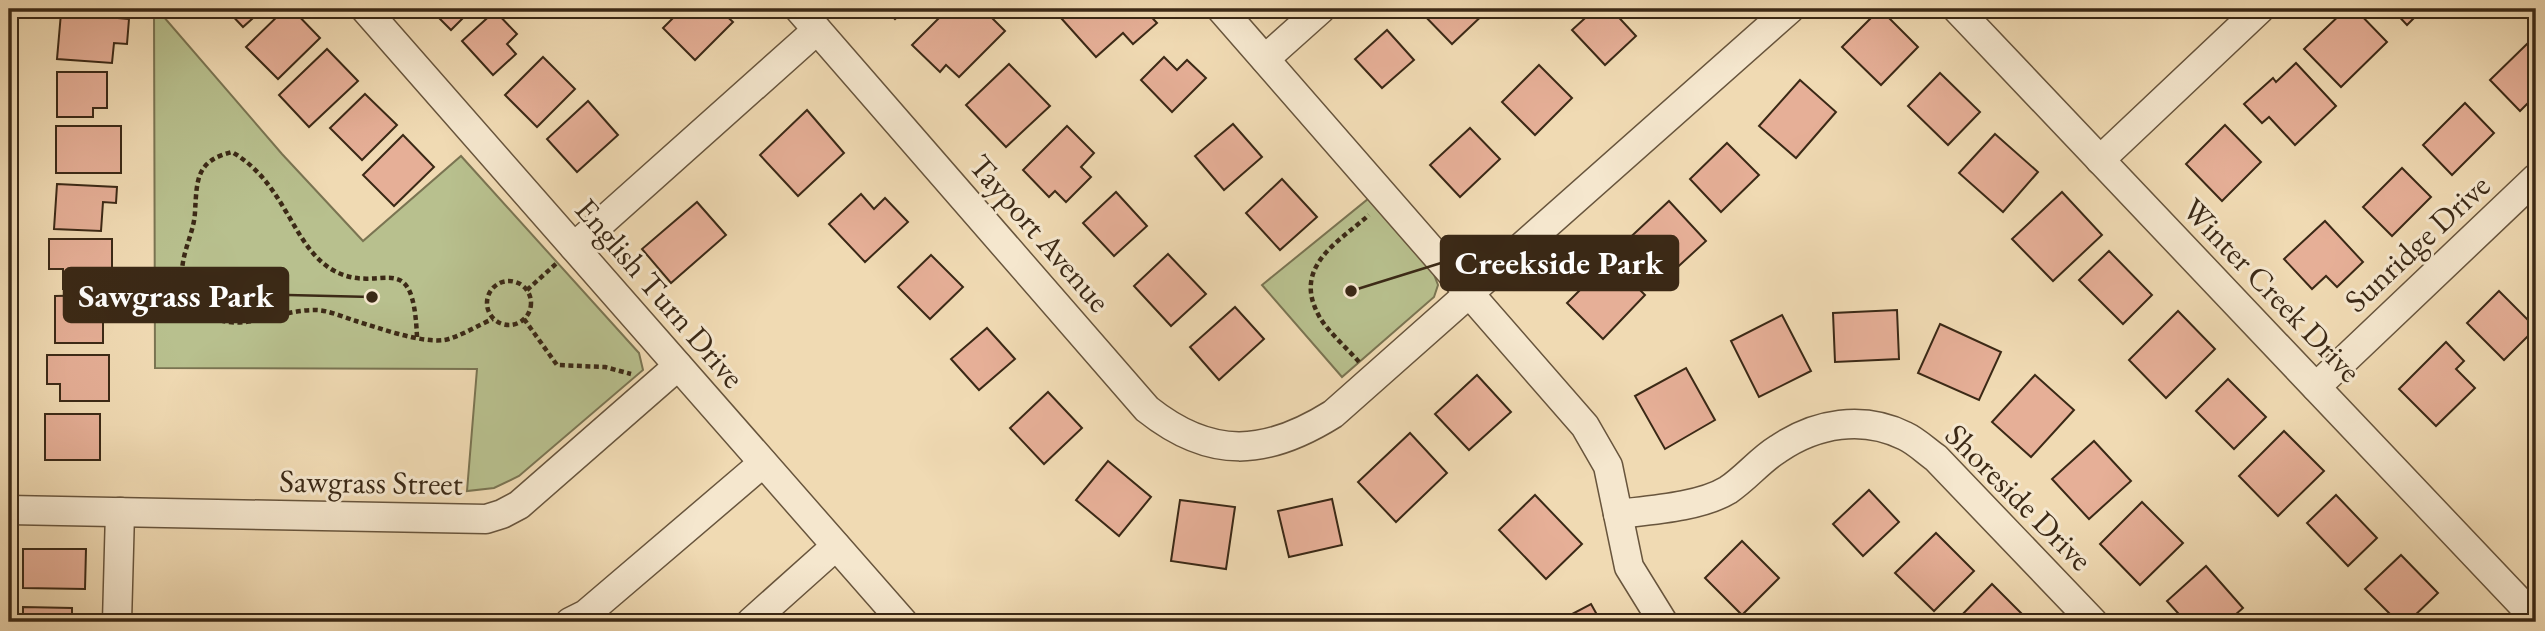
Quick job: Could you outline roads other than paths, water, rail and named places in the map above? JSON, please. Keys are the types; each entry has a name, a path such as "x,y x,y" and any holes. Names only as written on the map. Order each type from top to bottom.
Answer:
{"street":[{"name":"English Turn Drive","path":"365,9 903,622"},
{"name":"Tayport Avenue","path":"799,9 1147,409 1197,440 1215,446 1236,448 1281,441 1309,429 1333,414 1790,9"},
{"path":"1221,9 1585,426 1608,466 1629,567 1662,622"},
{"path":"1265,59 1321,9"},
{"name":"Winter Creek Drive","path":"1957,9 2535,614"},
{"path":"2100,160 2260,9"},
{"path":"574,247 817,30"},
{"name":"Sunridge Drive","path":"2316,387 2536,178"},
{"name":"Sawgrass Street","path":"9,510 486,519 519,505 678,366"},
{"name":"Shoreside Drive","path":"1618,514 1686,505 1727,490 1777,449 1822,427 1872,425 1906,436 1936,458 2094,622"},
{"path":"570,622 586,614 763,463"},
{"path":"117,622 120,512"},
{"path":"751,622 836,546"}],"place":[{"name":"Creekside Park","path":"1351,291"},
{"name":"Sawgrass Park","path":"372,297"}]}
